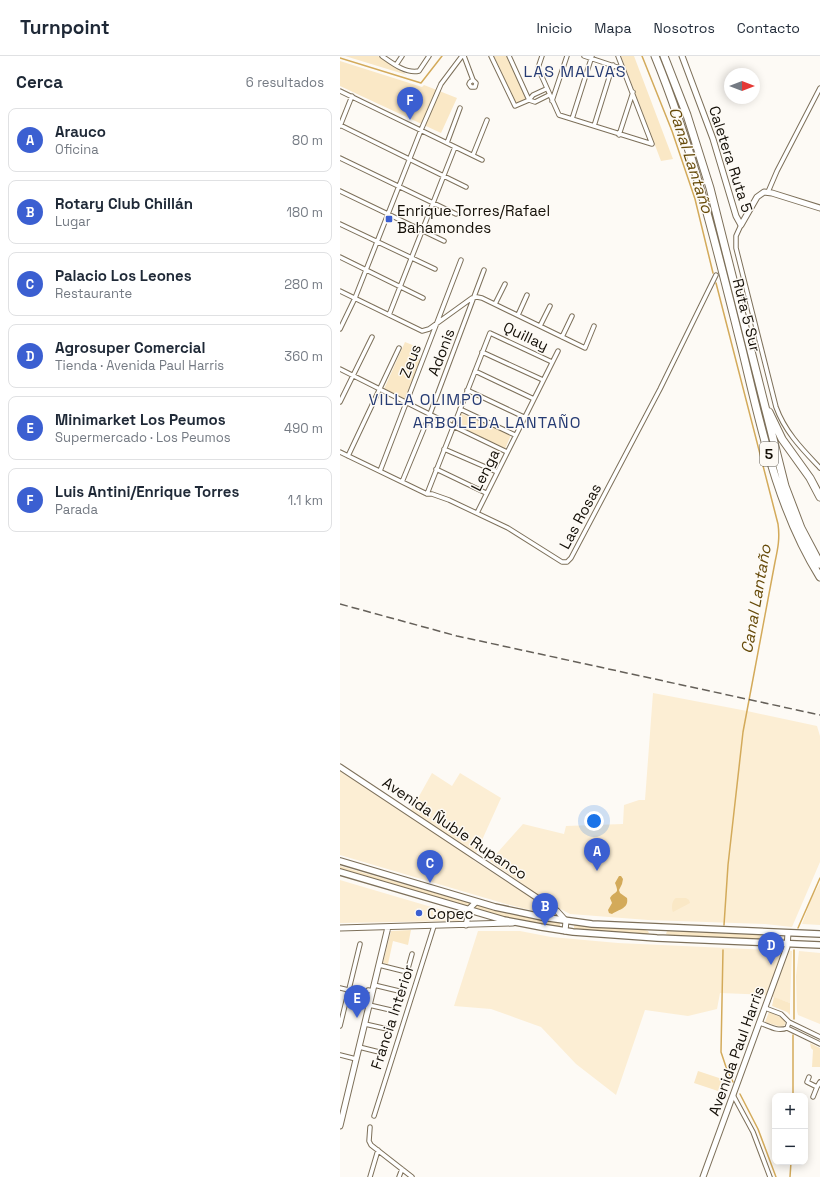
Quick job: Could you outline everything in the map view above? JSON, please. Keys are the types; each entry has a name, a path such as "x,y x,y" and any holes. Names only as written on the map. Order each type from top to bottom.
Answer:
{"highway":[{"name":"Ruta 5 Sur","path":"655,56 679,119 704,198 761,427 775,477 796,532 820,577"},
{"name":"Ruta 5 Sur","path":"664,56 687,115 710,188 777,458 790,500 801,528 820,564"},
{"path":"762,395 782,439 810,478 820,497"}],"main road":[{"path":"340,861 476,902 512,911 566,921 658,927 820,934"},
{"path":"359,877 362,874 363,868"},
{"path":"340,872 517,924 565,931 657,938 820,945"},
{"path":"657,938 658,927"}],"street":[{"path":"382,56 409,71 419,71 429,56"},
{"path":"396,65 402,56"},
{"path":"340,329 355,298 421,130 441,84 463,56 474,80"},
{"path":"491,56 515,106 529,100 532,95 546,88"},
{"path":"509,56 529,100 535,102 549,96"},
{"path":"542,56 538,68 559,116 652,144 618,56"},
{"path":"552,101 567,56"},
{"path":"584,56 592,57 624,69"},
{"name":"Caletera Ruta 5","path":"682,56 706,119 736,216 741,225 736,236 736,248 776,407 791,437 820,468"},
{"path":"572,119 592,57"},
{"path":"594,126 613,65"},
{"path":"768,192 776,171 820,88"},
{"path":"340,91 482,160"},
{"path":"619,135 633,92"},
{"path":"352,96 340,126 466,187"},
{"path":"447,143 460,108"},
{"path":"473,155 487,120"},
{"path":"389,315 455,147"},
{"path":"340,158 456,214"},
{"path":"340,191 444,241"},
{"path":"741,225 757,197 762,193 768,192 820,208"},
{"path":"340,224 435,270"},
{"path":"340,257 423,298"},
{"name":"Zeus","path":"380,471 461,260"},
{"name":"Adonis","path":"402,482 430,414 484,270"},
{"name":"Las Rosas","path":"340,452 427,494 445,498 508,528 562,562 567,562 571,558 660,389 716,276"},
{"path":"495,304 505,284"},
{"path":"340,291 422,330 429,330 474,298 482,298 585,348 594,326"},
{"path":"518,315 527,294"},
{"path":"540,326 550,306"},
{"path":"562,337 572,316"},
{"name":"Quillay","path":"482,352 490,333 552,362"},
{"path":"340,402 372,337"},
{"path":"348,456 400,348"},
{"name":"Lenga","path":"477,513 558,351"},
{"path":"427,494 482,352 543,380"},
{"path":"340,369 507,452"},
{"path":"475,371 534,399"},
{"path":"467,390 524,418"},
{"path":"460,409 515,435"},
{"path":"444,449 497,472"},
{"path":"436,470 486,493"},
{"name":"Avenida Ñuble Rupanco","path":"340,766 554,908 566,921"},
{"path":"466,925 470,910 476,902"},
{"path":"565,931 566,921"},
{"path":"340,928 517,924"},
{"name":"Francia Interior","path":"374,1116 434,926"},
{"path":"340,1126 388,927"},
{"name":"Avenida Paul Harris","path":"703,1177 788,944 788,933"},
{"path":"340,1026 360,944"},
{"path":"379,965 407,972 412,954"},
{"path":"340,988 365,994"},
{"path":"365,994 368,990 373,988 402,992"},
{"path":"365,994 370,1003 395,1011"},
{"path":"765,1008 781,1014 789,1022 820,1037"},
{"path":"787,1028 789,1022"},
{"path":"760,1023 776,1029 787,1028 820,1044"},
{"path":"365,1024 387,1029"},
{"path":"359,1047 379,1052"},
{"path":"340,1055 356,1059"},
{"path":"809,1077 807,1082 817,1087"},
{"path":"813,1097 820,1082"},
{"path":"733,1095 753,1132 770,1177"},
{"path":"340,1100 346,1101"},
{"path":"370,1127 369,1141 412,1177"},
{"path":"370,1177 378,1150"},
{"path":"400,1177 402,1170"}],"shaded area":[{"path":"345,56 378,56 407,75"},
{"path":"494,56 507,56 527,99 516,104"},
{"path":"621,56 634,56 673,159 661,161"},
{"path":"340,61 422,87 424,85 457,98 441,133 340,86"},
{"path":"405,342 415,346 411,355 422,360 407,400 384,389"},
{"path":"460,413 511,435 505,449 455,426"},
{"path":"653,693 817,726 820,736 820,862 792,927 765,924 648,920 570,914 551,904 490,861 523,824 564,834 566,826 623,824 624,805 639,800 645,800"},
{"path":"340,770 408,816 432,773 452,786 460,773 501,798 473,860 549,909 546,914 506,904 340,855"},
{"path":"340,866 501,912 560,923 560,928 500,916 340,870"},
{"path":"619,876 623,879 619,890 620,893 627,898 627,904 612,914 609,913 608,910 612,903 610,898 617,891 615,883"},
{"path":"340,880 462,916 460,921 340,923"},
{"path":"820,883 820,925 802,924 812,897"},
{"path":"676,898 686,898 690,903 673,912 672,904"},
{"path":"574,925 645,930 649,933 578,930 574,929"},
{"path":"411,930 408,945 393,941 388,964 383,963 391,931"},
{"path":"478,931 520,931 551,937 618,943 792,951 790,1003 767,995 720,993 717,1009 688,1016 645,1010 616,1095 576,1064 541,1027 491,1009 454,1006"},
{"path":"667,931 780,936 784,938 783,940 669,935 666,934"},
{"path":"799,951 820,953 820,1024 798,1015 796,976"},
{"path":"774,997 790,1003 790,1015 787,1012 772,1006"},
{"path":"769,1012 783,1018 785,1025 781,1027 765,1022"},
{"path":"810,1043 820,1048 820,1067 812,1067 813,1050"},
{"path":"698,1071 722,1079 718,1091 694,1083"}],"waterway":[{"path":"340,58 421,83 442,56"},
{"name":"Canal Lantaño","path":"642,56 672,131 695,199 713,273"},
{"name":"Canal Lantaño","path":"716,283 778,524 779,534 777,552 743,732 728,865 724,925"},
{"path":"798,928 820,878"},
{"name":"Canal Lantaño","path":"723,950 721,1052 733,1082"},
{"path":"794,950 794,1019"},
{"path":"793,1035 793,1093"},
{"name":"Canal Lantaño","path":"740,1094 758,1129 776,1177"},
{"path":"790,1177 791,1165"}],"railway":[{"path":"340,604 457,636 820,715"}],"place":[{"name":"Luis Antini/Enrique Torres","path":"410,120"},
{"name":"Enrique Torres/Rafael Bahamondes","path":"389,219"},
{"name":"Arauco","path":"597,871"},
{"name":"Palacio Los Leones","path":"430,883"},
{"name":"Copec","path":"419,913"},
{"name":"Rotary Club Chillán","path":"545,926"},
{"name":"Agrosuper Comercial","path":"771,965"},
{"name":"Minimarket Los Peumos","path":"357,1018"}],"district":[{"name":"LAS MALVAS","path":"575,71"},
{"name":"VILLA OLIMPO","path":"426,399"},
{"name":"ARBOLEDA LANTAÑO","path":"497,422"}]}
